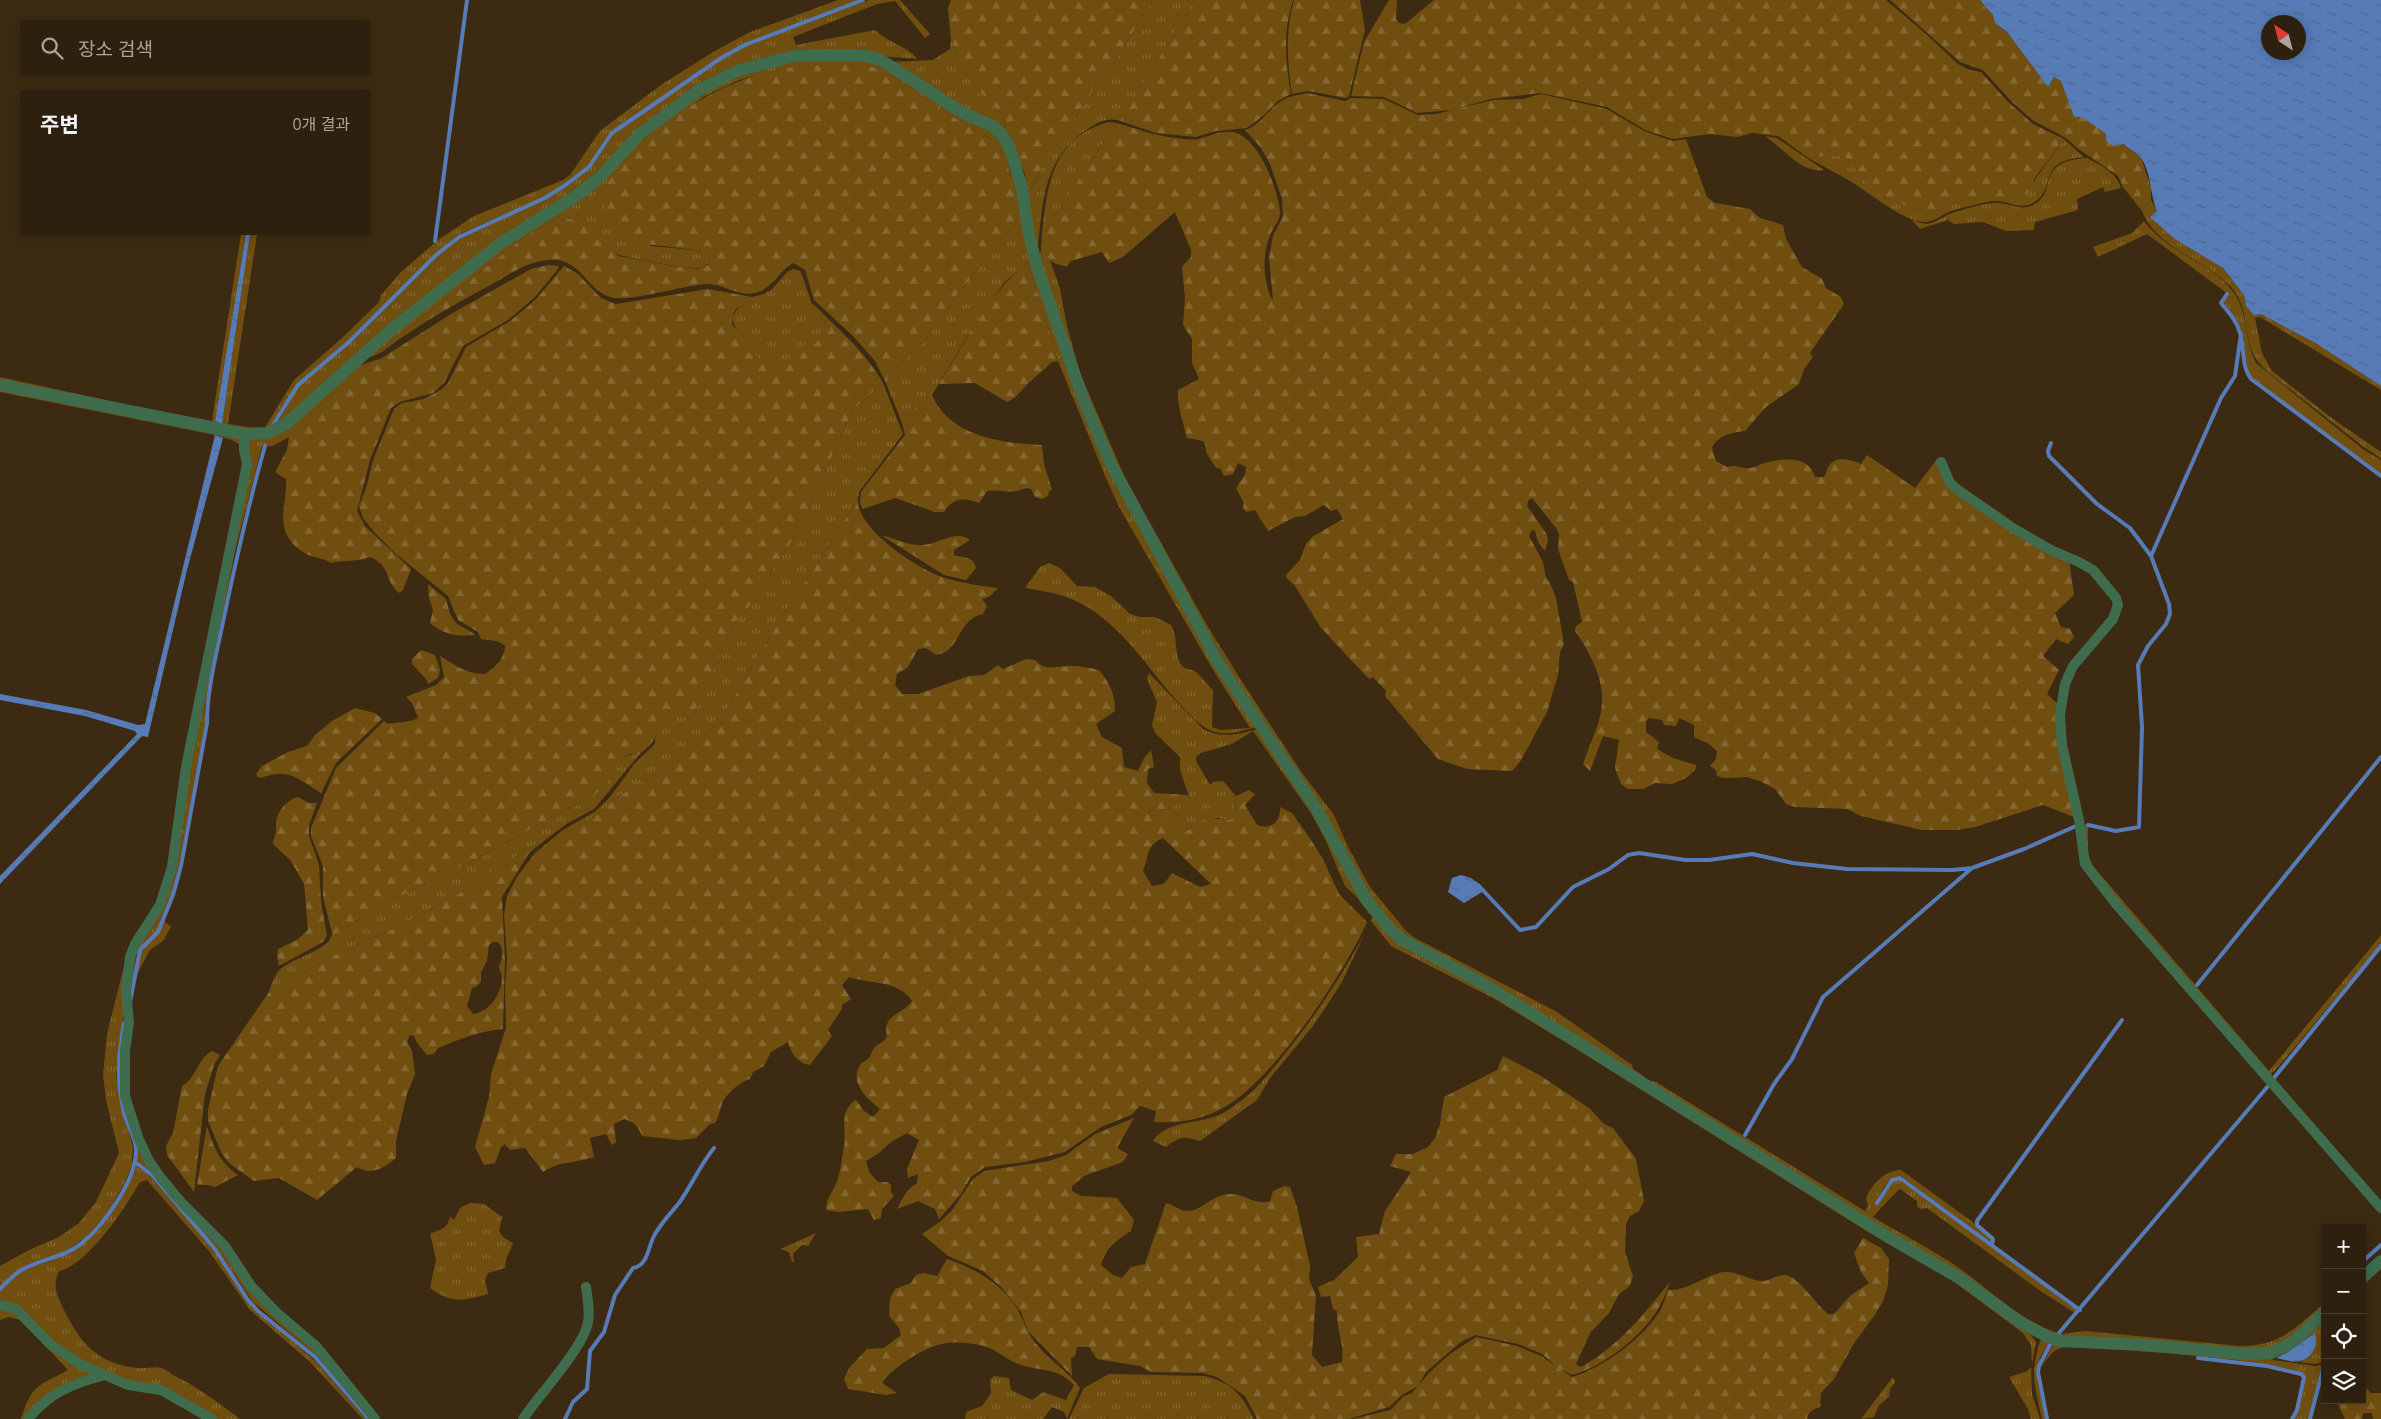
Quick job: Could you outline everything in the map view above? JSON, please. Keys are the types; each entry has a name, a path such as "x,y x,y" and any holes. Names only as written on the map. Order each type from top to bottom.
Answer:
{"street":[{"path":"0,385 244,434 267,434 286,424 391,330 501,243 576,196 599,178 640,134 713,82 751,66 794,56 866,56 880,60 964,113 993,126 1003,136 1010,148 1022,185 1029,234 1037,267 1080,393 1110,462 1219,664 1316,808 1366,899 1388,927 1401,939 1489,987 1882,1233 1962,1279 2020,1322 2048,1338 2061,1341 2147,1344 2258,1354 2271,1353 2294,1341 2323,1314"},
{"path":"244,434 244,450 247,464 186,767 172,867 160,905 135,944 130,957 126,991 129,1022 125,1051 125,1096 138,1137 149,1160 161,1178 181,1202 225,1246 251,1286 278,1313 316,1346 375,1419"},
{"path":"1941,462 1950,483 1958,490 2028,537 2093,570 2116,598 2118,605 2113,619 2073,666 2061,703 2062,745 2080,820 2085,864 2116,904 2381,1208"},
{"path":"2366,1274 2381,1261"},
{"path":"523,1419 582,1339 588,1323 589,1309 586,1287"},
{"path":"0,1305 16,1309 50,1344 80,1364 128,1385 161,1390 212,1419"},
{"path":"28,1419 48,1399 64,1388 105,1375"}],"green space":[{"path":"838,0 858,0 746,43 724,54 612,133 604,141 590,165 568,182 544,197 458,235 437,253 348,341 298,384 271,426 279,420 300,384 351,343 437,256 460,237 547,199 569,185 591,167 614,134 725,56 748,45 869,0 900,0 930,34 925,38 895,1 877,4 793,37 796,45 875,30 918,59 829,52 794,54 739,67 697,88 641,128 580,188 508,233 389,327 274,429 260,432 216,426 0,383 0,377 212,421 241,235 246,235 215,421 222,424 250,235 257,235 228,424 264,429 294,380 342,338 379,302 381,295 401,272 438,240 474,216 563,180 570,175 600,131 661,85 713,52 750,32"},
{"path":"951,0 1153,0 1110,69 1096,81 1094,89 1041,168 1029,192 1025,174 1006,129 1004,117 980,92 961,66 951,40 948,8"},
{"path":"1153,0 1195,0 1120,121 1107,120 1096,124 1073,141 1061,154 1047,185 1043,202 1037,255 1013,147 1030,191 1041,168 1094,89 1096,81 1110,69"},
{"path":"1195,0 1293,0 1286,35 1287,70 1291,94 1278,101 1247,128 1216,131 1196,137 1156,133 1120,121"},
{"path":"1294,0 1360,0 1365,30 1349,96 1346,98 1308,91 1292,94 1288,47 1289,24"},
{"path":"1389,0 1397,0 1396,19 1399,23 1405,24 1434,0 1886,0 1958,64 1969,70 1981,72 2007,101 2033,124 2064,139 2034,179 2031,190 2024,195 1970,197 1929,214 1878,194 1846,158 1826,156 1810,159 1778,136 1752,133 1737,137 1710,134 1672,139 1645,130 1607,107 1540,93 1491,99 1452,110 1417,113 1384,97 1351,96 1364,42"},
{"path":"1890,0 1980,0 1993,15 1995,23 2007,32 2048,87 2054,77 2061,81 2074,117 2082,116 2141,157 2151,188 2151,200 2142,211 2123,187 2118,176 2077,148 2066,138 2034,121 2013,103 1983,70 1960,62"},
{"path":"951,40 961,66 980,92 1004,117 1006,129 1013,147 965,109 891,62 933,60 950,49"},
{"path":"800,60 871,61 993,133 1006,150 1073,387 1256,727 1236,732 1220,733 1204,727 1177,701 1133,647 1108,622 1095,612 1067,597 1025,588 1040,567 1049,563 1060,568 1077,586 1095,587 1111,596 1130,614 1140,617 1155,617 1171,625 1175,634 1180,663 1182,666 1196,672 1213,690 1212,727 1220,730 1250,728 1212,668 1119,507 1058,361 1028,262 1004,283 966,338 932,395 915,408 902,423 886,383 899,364 928,338 931,329 998,243 1018,222 1011,173 998,143 955,118 884,71 834,65 794,67 739,80 705,96 669,122 624,161 600,192 605,205 618,226 651,246 704,251 711,258 704,266 700,268 685,267 621,256 608,249 578,223 558,217 527,235 372,357 366,357 394,332 634,147 683,106 729,79"},
{"path":"854,64 884,71 955,118 998,143 1015,187 1018,222 998,243 931,329 928,338 899,364 886,383 875,361 854,337 814,300 805,270 793,263 766,288 755,293 737,292 707,284 643,296 619,298 610,297 602,293 568,263 558,260 540,261 519,269 457,303 372,357 527,235 558,217 574,220 591,231 618,256 698,269 708,265 711,258 704,251 637,243 618,226 605,206 600,192 619,167 643,142 681,112 723,88 769,72 793,67"},
{"path":"1307,93 1345,101 1351,98 1384,99 1418,115 1436,114 1493,100 1523,99 1541,94 1607,109 1644,131 1673,141 1686,139 1707,197 1715,203 1750,209 1760,218 1783,225 1786,239 1802,267 1822,279 1826,288 1841,297 1844,304 1810,353 1813,357 1804,369 1799,384 1766,407 1745,431 1735,432 1717,440 1712,448 1716,461 1727,467 1747,468 1772,461 1795,460 1807,465 1815,477 1824,477 1828,467 1836,460 1849,460 1861,464 1867,455 1915,488 1937,459 1943,475 2069,560 2074,595 2055,613 2061,627 2070,629 2074,637 2068,644 2056,639 2043,656 2059,670 2047,694 2058,704 2074,817 2043,805 1975,827 1957,830 1922,830 1861,816 1847,809 1795,807 1786,804 1775,789 1760,781 1747,777 1724,778 1717,776 1716,770 1710,766 1716,759 1717,751 1709,744 1694,737 1694,725 1679,718 1676,726 1664,725 1662,720 1649,718 1646,721 1646,732 1659,742 1657,749 1673,758 1696,765 1695,770 1686,778 1672,784 1655,783 1643,789 1628,789 1621,784 1615,768 1619,740 1603,736 1590,771 1583,764 1601,711 1601,684 1595,665 1575,631 1576,626 1582,622 1573,582 1569,580 1558,549 1559,534 1532,498 1528,501 1527,506 1546,533 1548,539 1545,551 1538,542 1535,531 1532,530 1529,536 1543,562 1546,578 1556,598 1564,644 1560,652 1558,675 1547,712 1520,762 1512,771 1467,769 1438,759 1385,696 1386,691 1373,677 1369,679 1321,628 1295,586 1285,576 1300,560 1306,544 1312,537 1343,519 1337,509 1331,511 1324,505 1305,516 1295,517 1268,531 1255,510 1246,512 1243,508 1244,503 1236,488 1245,475 1246,467 1238,463 1233,474 1224,476 1220,468 1216,468 1207,454 1204,441 1187,438 1179,408 1178,390 1199,379 1192,363 1192,339 1183,325 1185,298 1182,267 1191,257 1191,250 1175,212 1123,257 1109,263 1102,252 1071,261 1067,266 1062,266 1052,261 1041,250 1042,236 1116,123 1161,136 1184,139 1198,139 1219,133 1232,132 1241,135 1258,153 1271,179 1279,204 1280,214 1267,243 1264,267 1266,283 1273,300 1269,258 1273,236 1283,216 1282,199 1270,164 1261,148 1245,130 1255,125 1283,100"},
{"path":"1109,122 1116,123 1042,236 1050,182 1064,151 1075,139 1090,129"},
{"path":"1765,136 1777,138 1824,170 1808,168 1800,164"},
{"path":"2064,139 2084,157 2069,160 2053,169 2041,197 2033,203 2023,206 1992,201 1951,211 1926,222 1908,218 1898,213 1848,180 1810,159 1826,156 1846,158 1852,162 1878,193 1929,214 1970,197 2024,195"},
{"path":"2087,158 2112,174 2121,188 2105,192 2103,187 2077,199 2078,210 2035,222 2034,230 2006,231 1983,222 1954,224 1948,220 1920,229 1912,220 1927,224 1952,213 1988,204 2031,206 2040,201 2045,194 2049,179 2059,165 2070,160"},
{"path":"2151,200 2157,211 2150,217 2223,268 2244,295 2246,306 2317,344 2381,386 2381,390 2260,317 2255,318 2262,353 2272,371 2333,419 2381,452 2381,458 2365,448 2259,363 2249,343 2243,310 2236,294 2220,277 2158,235 2142,211"},
{"path":"2144,221 2165,241 2225,282 2239,301 2252,355 2256,363 2364,450 2381,460 2381,474 2252,378 2246,363 2242,331 2223,302 2228,294 2147,234 2098,257 2093,247 2132,233"},
{"path":"1041,250 1050,260 1060,289 1067,326 1080,373 1125,478 1208,627 1302,773 1334,815 1348,847 1370,887 1406,931 1415,938 1557,1012 1632,1065 1633,1069 1645,1077 1645,1080 1656,1082 1865,1211 1868,1206 1866,1198 1875,1183 1890,1172 1901,1170 1974,1223 1992,1240 1991,1243 1901,1176 1888,1182 1875,1204 1878,1204 1895,1179 1901,1180 2078,1310 2075,1313 2042,1292 1927,1208 1921,1209 1917,1206 1917,1201 1900,1189 1873,1217 1949,1261 2018,1313 2044,1328 2058,1333 2054,1337 1407,939 1384,918 1232,675 1103,439 1039,259"},
{"path":"1028,262 1058,361 1052,362 1018,395 1007,402 975,383 939,384 989,303"},
{"path":"548,265 559,266 535,297 508,320 463,346 444,383 433,393 400,402 391,408 370,460 357,511 365,526 411,569 403,590 399,593 394,588 382,565 370,557 361,560 331,563 306,554 293,544 287,536 283,519 286,479 276,473 287,450 289,437 327,399 370,362 382,358 451,314 531,269"},
{"path":"564,266 578,274 601,298 616,304 708,289 752,297 754,300 741,305 735,311 732,324 758,358 769,367 787,363 792,354 813,345 830,330 814,310 812,303 859,350 883,383 854,409 816,490 805,522 772,570 756,599 734,623 691,720 680,711 671,716 648,747 639,755 630,754 624,757 603,788 588,800 562,811 496,849 391,901 336,933 332,933 323,897 323,866 311,836 311,828 336,768 384,721 388,724 407,722 418,718 412,703 406,697 436,685 444,677 440,656 467,671 485,674 499,662 505,650 505,645 496,641 481,639 478,632 458,620 448,596 395,553 363,518 359,506 367,485 373,460 394,409 402,403 424,399 442,389 448,383 466,347 510,321 525,309"},
{"path":"793,269 800,271 814,310 830,330 813,345 792,355 787,363 769,367 747,345 733,323 732,317 740,305 753,299 752,297 764,294 772,289 787,272"},
{"path":"370,362 327,399 289,437 273,446 262,446 235,551 205,708 205,724 179,866 172,895 157,931 136,955 131,996 128,986 128,975 131,962 161,904 250,464 245,438 256,438 358,366"},
{"path":"883,383 903,434 859,492 858,499 754,662 724,715 689,754 617,797 603,810 575,829 563,830 596,811 610,797 635,763 655,744 659,728 675,713 680,711 691,720 734,623 756,599 772,570 805,522 816,490 854,409"},
{"path":"0,387 242,437 242,446 232,440 215,435 0,392"},
{"path":"932,395 940,409 964,429 994,439 1042,445 1044,464 1052,490 1049,491 1048,496 1042,499 1035,497 1031,489 1025,488 1018,491 987,491 979,503 969,500 955,501 944,512 935,512 895,498 863,509 860,503 861,492 905,435 902,423 915,408"},
{"path":"858,499 860,511 867,523 878,535 891,547 920,566 945,578 998,588 989,597 982,599 987,606 983,614 974,617 968,622 955,642 944,653 936,655 926,648 918,649 908,667 897,674 895,685 902,694 918,694 969,676 984,675 998,665 1003,669 1026,659 1035,660 1046,667 1075,666 1099,670 1111,689 1115,705 1115,711 1096,724 1102,737 1122,748 1124,767 1138,771 1144,758 1151,750 1154,767 1148,769 1147,783 1154,793 1188,795 1190,800 1179,801 1169,809 1149,811 1150,815 1168,820 1184,832 1197,822 1214,819 1230,820 1235,815 1236,796 1249,790 1255,794 1245,805 1257,825 1267,826 1274,824 1279,817 1280,807 1292,813 1323,859 1339,894 1367,922 1341,970 1303,1027 1259,1079 1237,1098 1217,1111 1178,1122 1154,1122 1156,1111 1140,1106 1131,1115 1101,1127 1065,1152 1025,1162 985,1167 971,1177 961,1194 939,1219 935,1209 918,1201 897,1209 908,1191 917,1184 918,1174 908,1178 907,1169 919,1140 907,1133 891,1142 866,1161 869,1172 878,1182 887,1182 891,1185 891,1192 894,1196 882,1209 881,1218 874,1220 868,1209 838,1212 826,1210 828,1198 838,1177 845,1140 844,1121 850,1104 856,1100 864,1111 873,1117 880,1109 861,1090 858,1085 857,1072 860,1065 869,1058 875,1047 887,1037 886,1029 890,1019 912,1001 900,989 849,977 842,985 851,999 842,1005 842,1009 828,1030 832,1036 810,1065 801,1062 795,1057 788,1042 771,1052 764,1066 753,1072 750,1079 738,1085 726,1097 715,1123 710,1124 696,1138 679,1140 642,1136 635,1125 624,1119 614,1124 616,1142 612,1145 606,1134 590,1138 594,1157 562,1164 543,1172 525,1148 510,1150 505,1144 501,1147 495,1163 484,1165 475,1147 489,1097 491,1074 506,1028 505,989 507,959 504,915 507,896 517,877 535,853 563,830 575,829 603,810 617,797 689,754 724,715 754,662","holes":["1163,838 1211,884 1200,887 1172,873 1164,884 1152,886 1143,871 1153,844"]},
{"path":"881,535 916,545 929,544 955,536 965,537 970,540 954,550 954,555 971,559 976,568 966,580 944,575"},
{"path":"428,584 446,599 450,614 456,623 476,635 452,634 430,623 433,610 429,598"},
{"path":"421,650 435,655 440,670 438,678 428,684 426,679 412,664 412,659"},
{"path":"1149,673 1203,729 1224,735 1259,729 1299,788 1371,911 1370,915 1356,896 1345,886 1326,841 1311,813 1253,731 1232,744 1201,753 1196,757 1196,761 1210,785 1213,782 1223,781 1236,796 1235,815 1230,820 1217,818 1196,823 1184,832 1168,820 1150,815 1149,811 1169,809 1179,801 1190,799 1180,770 1180,757 1155,733 1152,725 1157,702 1147,679"},
{"path":"355,708 375,713 382,719 336,763 321,793 301,780 289,775 276,774 259,778 256,774 262,766 288,752 307,746 315,735 332,721"},
{"path":"635,753 639,755 594,809 568,823 545,840 526,849 503,867 492,867 480,882 402,925 344,950 269,992 272,982 282,967 325,945 330,940 332,933 336,933 391,901 496,849 562,811 588,800 624,757"},
{"path":"298,797 309,803 317,803 309,825 309,836 319,865 321,902 327,936 323,942 279,966 278,949 297,940 308,930 304,884 291,861 273,844 277,818 281,809"},
{"path":"2084,825 2088,826 2088,854 2093,866 2269,1071 2381,935 2381,944 2269,1076 2089,868"},
{"path":"545,840 529,853 502,897 505,959 503,1029 462,1039 438,1048 434,1054 427,1055 414,1036 410,1035 407,1042 412,1051 415,1074 407,1094 396,1141 396,1158 377,1170 367,1171 357,1167 317,1200 279,1178 254,1181 229,1163 222,1154 208,1121 208,1110 218,1066 269,992 344,950 402,925 480,882 492,867 503,867 526,849","holes":["493,942 498,942 502,954 499,966 502,978 500,990 489,1006 479,1013 473,1014 467,1006 472,988 481,982 481,972 487,961 489,945"]},
{"path":"1374,914 1469,979 1948,1274 2031,1335 2036,1342 2032,1364 2031,1345 2023,1333 1949,1278 1873,1235 1493,998 1391,946 1371,921"},
{"path":"164,921 171,927 163,941 150,950 136,976 142,950 160,932"},
{"path":"1364,935 1342,982 1331,999 1313,1026 1270,1078 1257,1100 1200,1141 1182,1138 1166,1147 1153,1141 1166,1129 1222,1114 1253,1090 1274,1068 1316,1012"},
{"path":"124,966 123,995 125,1003 116,1075 121,1106 133,1146 132,1165 124,1184 107,1214 85,1238 62,1254 35,1262 18,1271 0,1287 0,1266 29,1250 59,1237 79,1223 96,1202 119,1153 106,1100 103,1075 107,1034"},
{"path":"212,1051 220,1055 214,1065 205,1094 194,1192 167,1155 166,1146 173,1133 182,1086 187,1083 203,1059"},
{"path":"121,1054 123,1072 147,1159 224,1247 248,1286 312,1345 370,1419 320,1359 253,1302 216,1247 165,1191 153,1174 136,1160 135,1146 122,1097 120,1080"},
{"path":"1503,1056 1541,1076 1589,1108 1604,1124 1613,1128 1636,1159 1644,1201 1639,1211 1630,1216 1626,1224 1625,1252 1633,1276 1630,1286 1619,1294 1609,1313 1590,1333 1576,1364 1581,1367 1619,1340 1670,1282 1652,1318 1633,1339 1597,1365 1572,1375 1557,1367 1542,1354 1518,1344 1475,1335 1461,1342 1426,1372 1418,1386 1402,1395 1389,1407 1349,1419 1257,1419 1245,1396 1217,1377 1203,1373 1151,1372 1140,1366 1097,1359 1089,1347 1077,1347 1075,1356 1071,1358 1072,1376 1028,1331 1021,1312 1002,1288 983,1271 948,1256 922,1234 941,1221 953,1209 972,1180 984,1171 1049,1161 1066,1155 1095,1134 1134,1118 1117,1148 1128,1154 1123,1162 1084,1176 1072,1186 1072,1191 1081,1196 1117,1198 1134,1220 1131,1231 1116,1241 1105,1254 1101,1265 1113,1275 1122,1278 1131,1267 1145,1264 1166,1203 1188,1211 1198,1208 1217,1197 1231,1194 1265,1202 1270,1201 1273,1191 1284,1186 1290,1187 1297,1207 1310,1266 1309,1279 1316,1296 1312,1355 1322,1367 1342,1362 1343,1356 1337,1311 1333,1309 1330,1296 1321,1297 1318,1287 1334,1280 1358,1257 1356,1237 1379,1234 1385,1211 1411,1172 1390,1166 1396,1154 1413,1154 1428,1147 1435,1138 1440,1124 1444,1097 1497,1070"},
{"path":"207,1126 218,1154 226,1165 238,1175 215,1187 197,1185"},
{"path":"136,1166 147,1173 214,1250 250,1304 316,1362 366,1419 363,1419 309,1361 250,1310 209,1251 147,1180 140,1182 116,1220 93,1247 70,1267 59,1271 56,1290 59,1300 77,1333 92,1350 101,1356 111,1362 137,1368 157,1367 164,1369 201,1391 240,1419 215,1419 183,1399 128,1383 80,1362 0,1304 0,1291 15,1277 22,1272 75,1249 98,1229 116,1205"},
{"path":"470,1203 484,1204 502,1217 499,1231 504,1238 513,1243 505,1268 488,1273 485,1280 488,1294 458,1300 451,1299 430,1288 436,1259 430,1234 446,1226 450,1216 454,1220 460,1208"},
{"path":"816,1233 808,1246 802,1245 793,1254 794,1262 792,1262 789,1252 780,1249"},
{"path":"1863,1238 1881,1248 1889,1259 1888,1285 1883,1301 1876,1313 1853,1345 1834,1379 1821,1393 1820,1407 1811,1411 1807,1419 1353,1419 1390,1410 1404,1396 1412,1393 1429,1373 1450,1354 1476,1337 1517,1346 1541,1356 1572,1377 1584,1373 1622,1350 1645,1330 1661,1309 1668,1290 1688,1286 1719,1273 1730,1272 1760,1281 1786,1275 1802,1286 1828,1314 1834,1314 1850,1296 1869,1283 1861,1272 1854,1253"},
{"path":"947,1259 989,1279 1014,1304 1036,1343 1080,1388 1071,1409 1067,1398 1074,1385 1061,1375 1018,1364 984,1346 963,1343 947,1343 926,1349 893,1371 882,1383 897,1393 886,1395 848,1389 844,1379 849,1368 867,1349 884,1348 901,1335 899,1328 889,1316 890,1298 895,1289 911,1283 916,1275 923,1273 937,1276"},
{"path":"0,1306 15,1310 36,1333 96,1373 74,1382 25,1419 21,1419 29,1399 37,1388 68,1370 21,1320 9,1317 0,1320"},
{"path":"2321,1306 2321,1314 2299,1334 2269,1351 2058,1338 2061,1334 2086,1331 2239,1346 2275,1340 2302,1323"},
{"path":"2321,1318 2321,1362 2315,1364 2300,1362 2310,1355 2315,1333 2291,1350 2275,1357"},
{"path":"2042,1338 2271,1355 2273,1360 2321,1365 2321,1369 2309,1419 2294,1419 2298,1410 2305,1377 2294,1371 2234,1360 2066,1347 2053,1352 2039,1372 2053,1345 2050,1344 2043,1352 2038,1370 2039,1390 2046,1419 2042,1419 2034,1378 2035,1362"},
{"path":"2031,1367 2032,1394 2040,1419 2031,1419 2028,1409 2009,1377 2028,1371"},
{"path":"1109,1374 1204,1376 1214,1379 1229,1386 1240,1396 1254,1419 1069,1419 1084,1388"},
{"path":"994,1376 1009,1378 1011,1390 1032,1400 1043,1392 1066,1400 1067,1398 1071,1409 1067,1419 1064,1412 1052,1407 1043,1419 965,1419 966,1412 982,1406 991,1393 990,1380"},
{"path":"1893,1377 1895,1382 1890,1389 1889,1397 1879,1405 1874,1417 1861,1419"},
{"path":"2366,1388 2371,1393 2381,1393 2381,1419 2373,1419 2372,1413 2363,1413 2362,1419 2345,1419 2338,1404 2366,1404"}],"water":[{"path":"1980,0 2381,0 2381,386 2317,344 2261,314 2254,315 2246,306 2244,295 2223,268 2175,239 2150,217 2157,211 2146,167 2137,154 2123,144 2115,146 2106,141 2106,134 2082,117 2074,117 2061,81 2054,77 2048,87 2007,32 1995,23 1993,15"},
{"path":"246,235 250,235 222,424 215,421"},
{"path":"215,435 223,438 187,570 148,737 142,736 0,884 0,876 137,734 135,731 85,716 0,700 0,694 86,710 138,725 145,724"},
{"path":"1461,875 1471,878 1481,885 1479,888 1482,892 1464,903 1448,892 1452,878"},
{"path":"2315,1333 2316,1342 2314,1350 2305,1359 2295,1362 2276,1358 2291,1350"}],"waterway":[{"path":"435,241 467,0"},
{"path":"273,425 298,385 349,342 436,255 459,237 545,198 567,184 589,167 612,133 724,56 747,44 863,0"},
{"path":"2227,294 2221,303 2239,329 2244,363 2251,379 2381,476"},
{"path":"2088,825 2116,831 2139,827 2142,727 2138,665 2148,646 2166,624 2170,614 2169,604 2151,556 2221,398 2235,376 2241,334"},
{"path":"2051,443 2048,451 2049,456 2097,504 2130,528 2151,556"},
{"path":"130,1002 140,950 158,932 173,895 181,866 207,723 213,670 243,531 265,446"},
{"path":"2197,985 2381,757"},
{"path":"1480,887 1520,930 1536,927 1573,887 1609,869 1628,855 1639,853 1685,860 1709,860 1752,854 1793,863 1847,869 1952,870 1972,868 2024,849 2076,826"},
{"path":"1745,1135 1774,1084 1792,1059 1823,997 1972,868"},
{"path":"2273,1079 2381,946"},
{"path":"1992,1245 1993,1239 1977,1225 1977,1221 2122,1020"},
{"path":"0,1289 12,1277 27,1267 67,1252 82,1243 100,1225 125,1187 135,1161 136,1149 135,1140 124,1113 120,1089 119,1058 124,1023"},
{"path":"2059,1333 2269,1085"},
{"path":"565,1419 573,1402 587,1389 590,1351 604,1332 615,1295 633,1268 638,1267 644,1261 658,1229 679,1203 714,1148"},
{"path":"135,1162 152,1175 215,1249 248,1300 258,1311 315,1357 369,1419"},
{"path":"1877,1203 1892,1180 1900,1178 2080,1310"},
{"path":"2366,1258 2381,1245"},
{"path":"2047,1419 2038,1372 2039,1366 2051,1343"},
{"path":"2198,1358 2267,1366 2301,1374 2304,1377 2297,1410 2292,1419"},
{"path":"2310,1419 2321,1376"}]}
